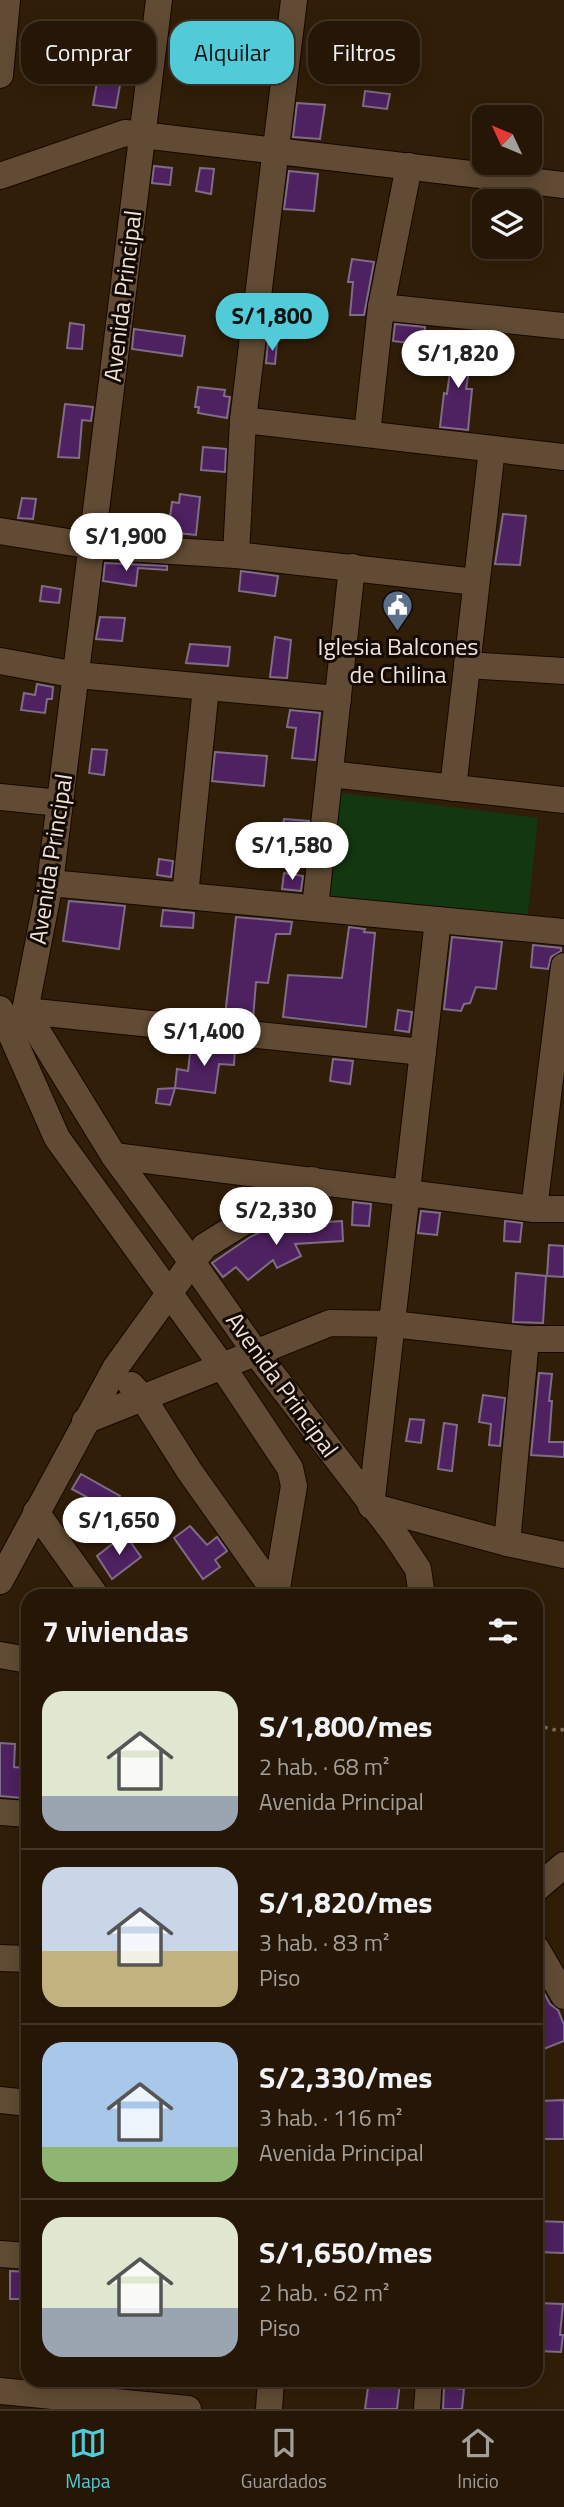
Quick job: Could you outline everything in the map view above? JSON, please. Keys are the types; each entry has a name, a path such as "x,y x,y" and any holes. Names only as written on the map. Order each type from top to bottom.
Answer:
{"street":[{"path":"0,75 6,0"},
{"name":"Avenida Principal","path":"159,0 50,883 12,1010 256,1353 394,1533 418,1569 421,1589"},
{"path":"236,555 243,420 294,0"},
{"path":"0,176 125,134 564,185"},
{"path":"367,434 381,307 409,166"},
{"path":"381,307 564,326"},
{"path":"243,420 564,457"},
{"path":"453,788 492,449"},
{"path":"0,531 93,546 236,555 477,582"},
{"path":"315,908 352,566"},
{"path":"0,661 77,675 338,699"},
{"path":"467,665 564,671"},
{"path":"185,896 206,687"},
{"path":"330,774 564,800"},
{"path":"0,797 60,803"},
{"path":"50,883 564,932"},
{"path":"438,920 371,1506 507,1543 564,1555"},
{"path":"534,1209 564,966"},
{"path":"278,1589 294,1486 290,1468 222,1366 57,1138 12,1010 423,1052"},
{"path":"114,1156 534,1209 564,1209"},
{"path":"0,1581 116,1367 192,1262 205,1246 312,1180"},
{"path":"85,1421 330,1323 392,1324 526,1339 564,1339"},
{"path":"507,1543 526,1339"},
{"path":"116,1367 143,1398 190,1472 273,1589"},
{"path":"36,1512 91,1589"},
{"path":"0,1656 21,1659"},
{"path":"0,1812 21,1814"},
{"path":"543,1883 564,1865"},
{"path":"0,1958 21,1959"},
{"path":"543,1960 564,1996"},
{"path":"0,2101 21,2102"},
{"path":"0,2254 21,2256"},
{"path":"269,2409 271,2387"},
{"path":"427,2409 429,2387"},
{"path":"0,2391 188,2409"}],"path":[{"path":"543,1727 559,1731 564,1729"}],"green space":[{"path":"327,791 538,818 527,922 315,902"}],"building":[{"path":"97,84 120,85 116,108 93,105"},
{"path":"365,91 390,94 387,109 363,106"},
{"path":"297,103 325,105 320,139 293,137"},
{"path":"154,166 172,168 170,185 152,183"},
{"path":"200,168 214,169 211,194 196,191"},
{"path":"289,171 318,174 314,211 284,209"},
{"path":"352,259 374,262 364,315 350,315 353,282 348,282"},
{"path":"70,323 84,325 82,349 67,348"},
{"path":"395,324 425,327 424,345 393,341"},
{"path":"134,329 185,336 182,356 132,349"},
{"path":"268,342 277,343 275,364 266,363"},
{"path":"454,342 473,345 466,389 472,389 468,430 440,427"},
{"path":"198,387 225,390 224,396 230,397 227,418 198,413 199,407 195,407"},
{"path":"65,404 93,407 91,421 82,420 79,458 58,457"},
{"path":"203,447 226,449 225,472 201,470"},
{"path":"180,494 200,497 196,535 168,532 172,502 179,503"},
{"path":"22,498 36,499 33,519 18,518"},
{"path":"503,514 526,516 520,565 495,564"},
{"path":"105,563 167,566 167,570 138,568 136,586 103,581"},
{"path":"241,571 278,576 275,596 239,591"},
{"path":"42,586 61,589 59,603 40,601"},
{"path":"100,617 125,618 122,641 96,639"},
{"path":"275,637 291,640 287,678 270,677"},
{"path":"190,644 230,647 228,666 186,663"},
{"path":"37,684 53,687 52,699 47,699 45,713 21,710 24,693 35,695"},
{"path":"290,710 320,713 315,760 292,758 296,728 287,727"},
{"path":"92,749 107,750 104,775 89,773"},
{"path":"215,752 267,756 264,786 212,781"},
{"path":"284,819 309,821 304,844 290,842 290,836 282,835"},
{"path":"159,859 173,861 171,877 157,875"},
{"path":"284,873 303,876 301,891 282,889"},
{"path":"69,901 125,906 119,949 63,941"},
{"path":"163,910 194,913 193,928 161,926"},
{"path":"236,917 292,922 290,934 276,934 268,983 256,982 253,1019 225,1016"},
{"path":"349,927 375,933 366,1027 283,1017 288,975 342,978"},
{"path":"452,937 502,942 496,989 476,987 470,1003 464,1004 461,1011 444,1009"},
{"path":"533,945 561,948 561,951 551,957 548,969 531,967"},
{"path":"398,1010 412,1012 409,1032 395,1030"},
{"path":"191,1044 235,1048 234,1065 219,1064 215,1093 175,1088 177,1069 188,1071"},
{"path":"333,1059 353,1061 350,1084 330,1081"},
{"path":"175,1088 170,1105 156,1103 158,1089"},
{"path":"353,1202 371,1204 369,1226 352,1225"},
{"path":"421,1211 440,1213 437,1235 418,1233"},
{"path":"284,1221 288,1229 311,1223 342,1221 343,1241 295,1244 301,1256 277,1268 273,1260 248,1280 236,1267 223,1277 212,1263 250,1237"},
{"path":"505,1221 522,1223 520,1242 504,1241"},
{"path":"549,1245 564,1246 564,1277 547,1276"},
{"path":"516,1273 546,1276 543,1323 513,1322"},
{"path":"539,1373 552,1374 549,1442 564,1442 564,1457 531,1455"},
{"path":"483,1395 505,1398 500,1446 489,1445 491,1424 479,1422"},
{"path":"410,1419 424,1420 421,1443 406,1441"},
{"path":"444,1423 457,1425 452,1471 438,1469"},
{"path":"81,1474 120,1496 112,1511 72,1489"},
{"path":"190,1526 207,1545 217,1537 227,1551 215,1560 220,1567 203,1579 174,1538"},
{"path":"125,1534 141,1557 112,1579 97,1556"},
{"path":"0,1743 15,1744 14,1767 21,1768 21,1798 0,1796"},
{"path":"543,1991 550,2004 558,2010 564,2025 564,2041 543,2049"},
{"path":"564,2100 564,2139 543,2139 543,2101"},
{"path":"543,2221 564,2222 564,2253 543,2252"},
{"path":"10,2271 21,2272 21,2299 10,2299"},
{"path":"543,2303 563,2304 561,2352 543,2351"},
{"path":"368,2387 399,2387 397,2409 365,2409"},
{"path":"444,2387 464,2389 462,2409 443,2409"}],"place":[{"name":"Iglesia Balcones de Chilina","path":"398,632"}]}
